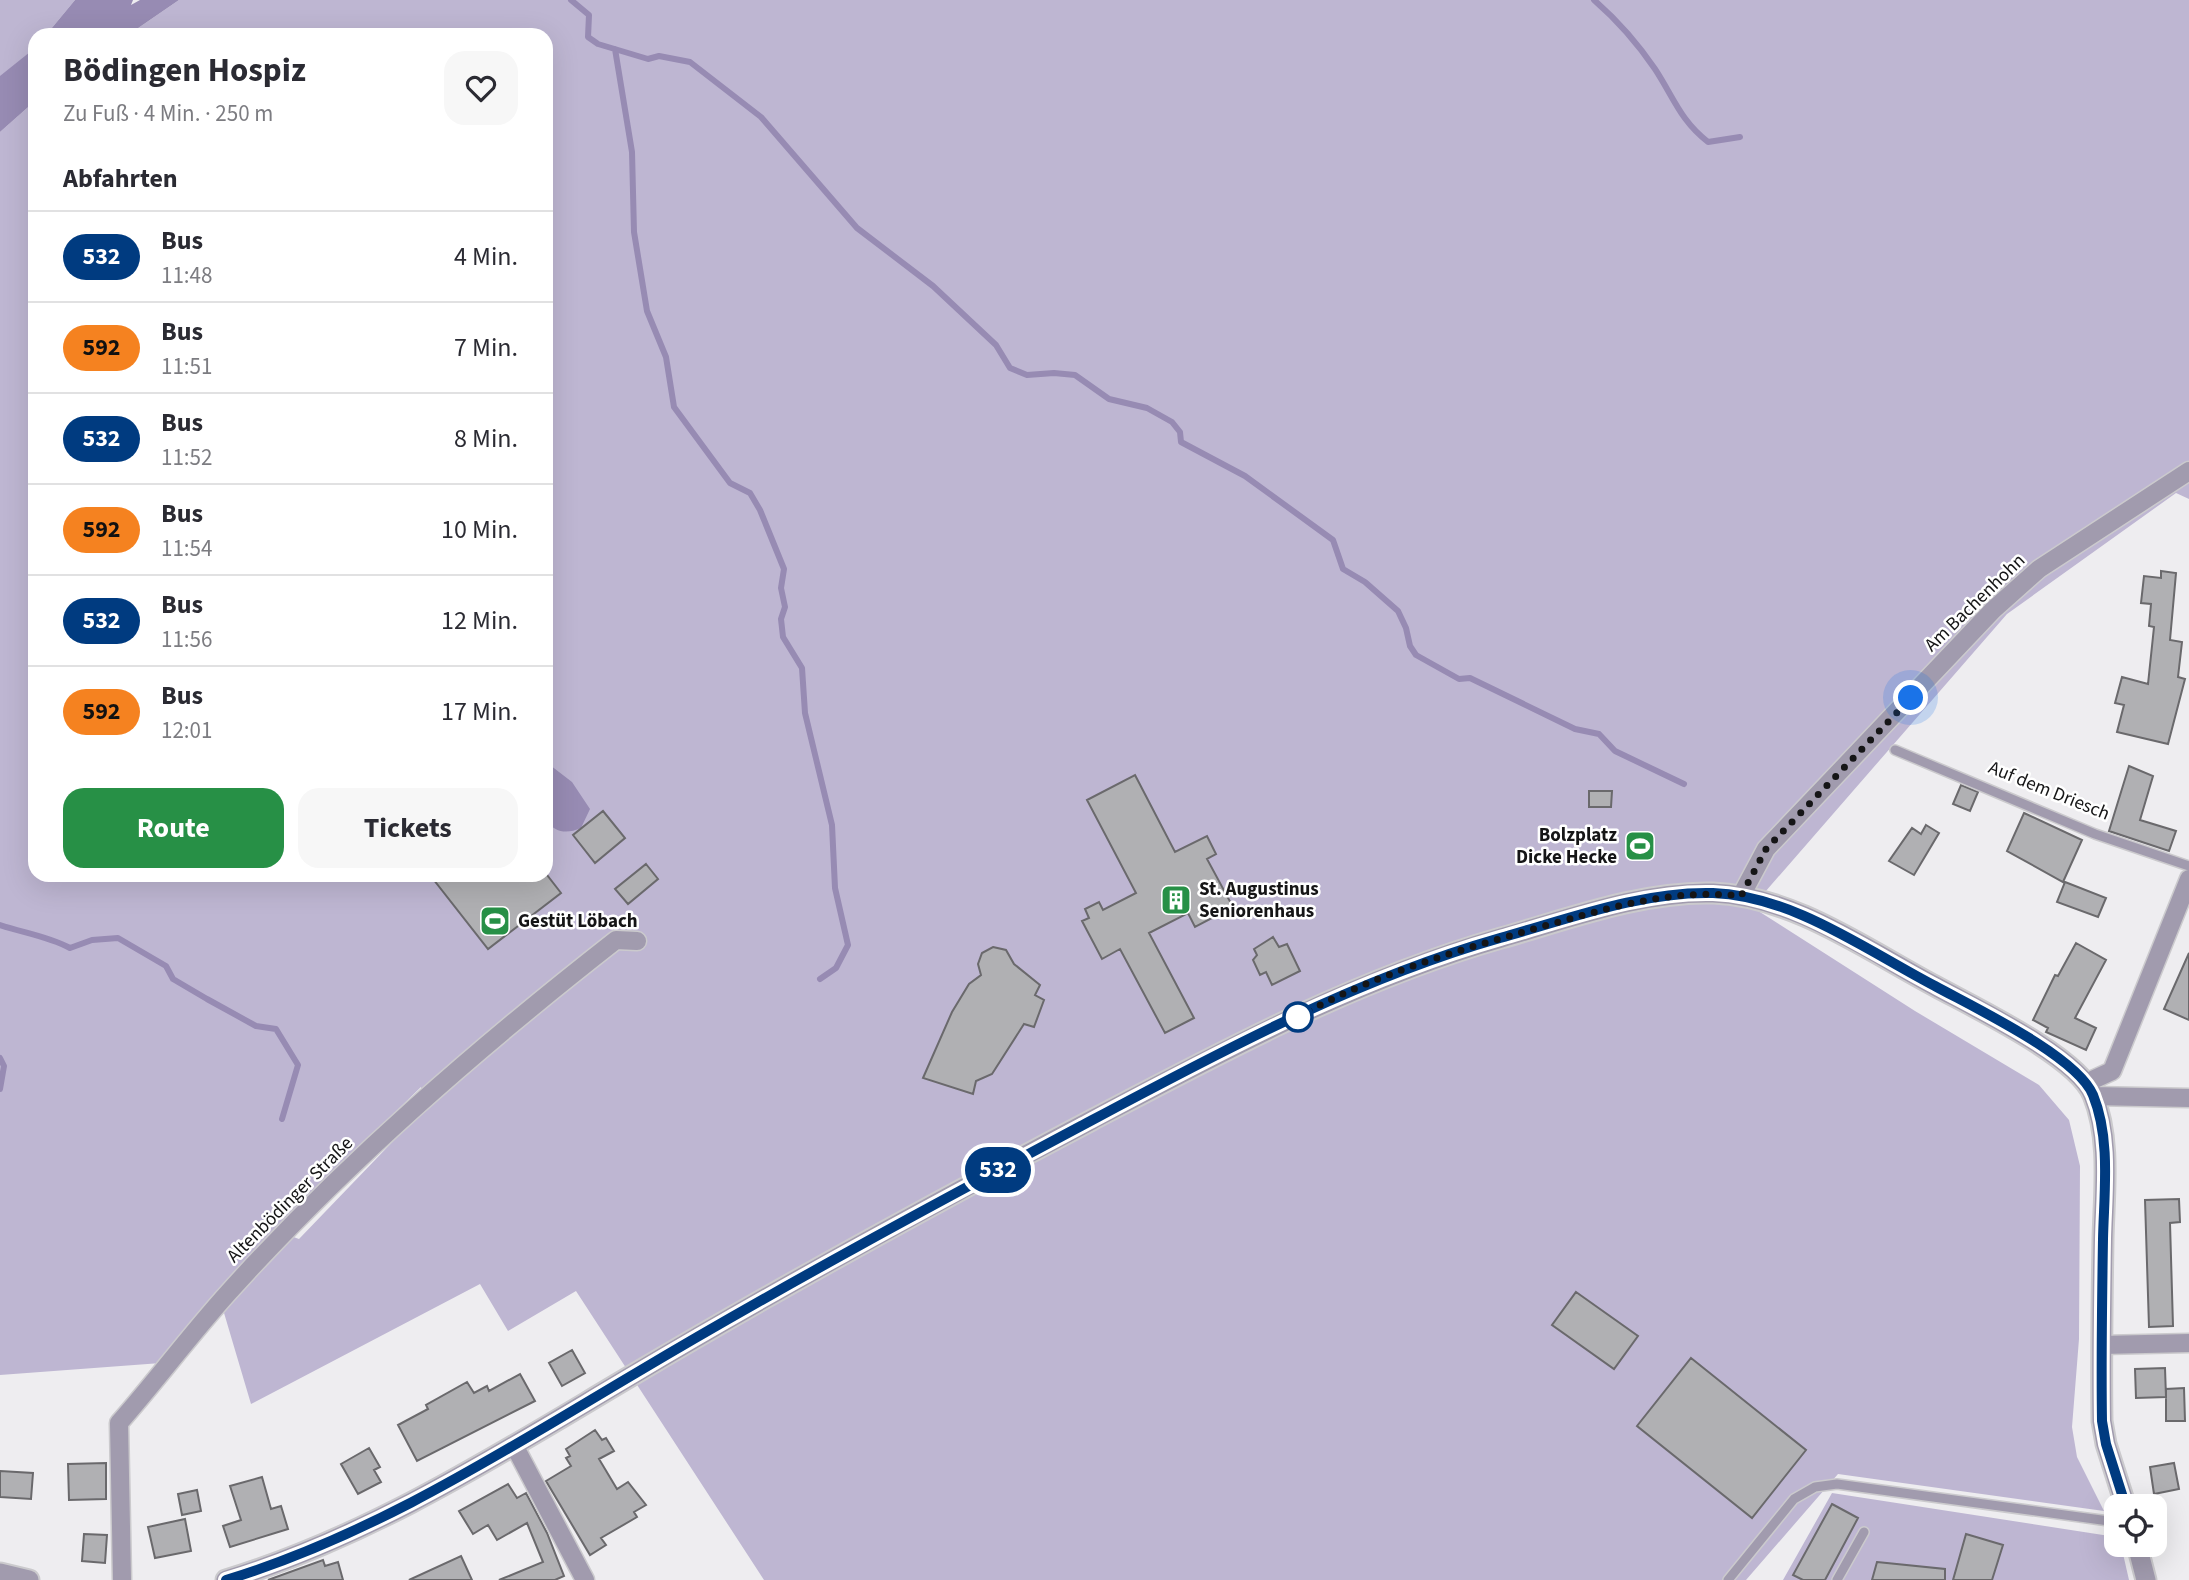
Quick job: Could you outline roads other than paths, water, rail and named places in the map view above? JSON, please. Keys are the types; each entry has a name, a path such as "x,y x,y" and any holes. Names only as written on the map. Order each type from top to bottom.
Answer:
{"street":[{"name":"Am Bachenhohn","path":"1741,896 1766,849 1993,610 2039,569 2189,471"},
{"path":"2090,1090 2112,1071 2189,879"},
{"path":"226,1580 248,1577 339,1539 414,1503 515,1447 846,1252 1132,1099 1338,998 1441,955 1622,904 1678,895 1713,893 1771,903 1809,919 1977,1009 2052,1055 2090,1090 2101,1124 2104,1172 2102,1421 2106,1444 2122,1494"},
{"name":"Altenbödinger Straße","path":"122,1580 119,1423 228,1293 351,1167 513,1020 616,940 637,942"},
{"path":"2090,1090 2189,1098"},
{"path":"2102,1345 2189,1343"},
{"path":"515,1447 585,1580"},
{"path":"2140,1557 2146,1580"},
{"path":"0,1573 29,1580"}],"lane":[{"name":"Auf dem Driesch","path":"1895,751 2095,834 2189,866"},
{"path":"1728,1580 1794,1499 1815,1487 1837,1484 2104,1520"},
{"path":"1837,1580 1864,1532"}],"waterway":[{"path":"571,0 589,15 588,37 598,44 648,59 659,56 690,62 761,117 857,228 933,286 996,345 1010,368 1027,375 1075,375 1109,399 1147,408 1172,422 1180,432 1181,442 1245,476 1333,540 1343,569 1365,582 1398,611 1410,646 1416,655 1459,679 1470,678 1575,729 1599,734 1615,751 1684,784"},
{"path":"1594,0 1642,50 1684,117 1698,134 1708,142 1740,137"},
{"path":"615,49 632,152 634,232 647,311 666,357 674,407 730,483 750,493 760,510 784,569 781,588 785,607 781,619 783,637 802,668 805,713 832,825 835,888 848,945 836,968 820,979"},
{"path":"0,925 70,948 92,940 118,938 166,966 173,979 207,999 256,1026 276,1029 298,1065 282,1119"},
{"path":"0,1058 4,1066 0,1089"}],"place":[{"name":"Bolzplatz Dicke Hecke","path":"1640,846"},
{"name":"St. Augustinus Seniorenhaus","path":"1176,900"},
{"name":"Gestüt Löbach","path":"495,921"}]}
